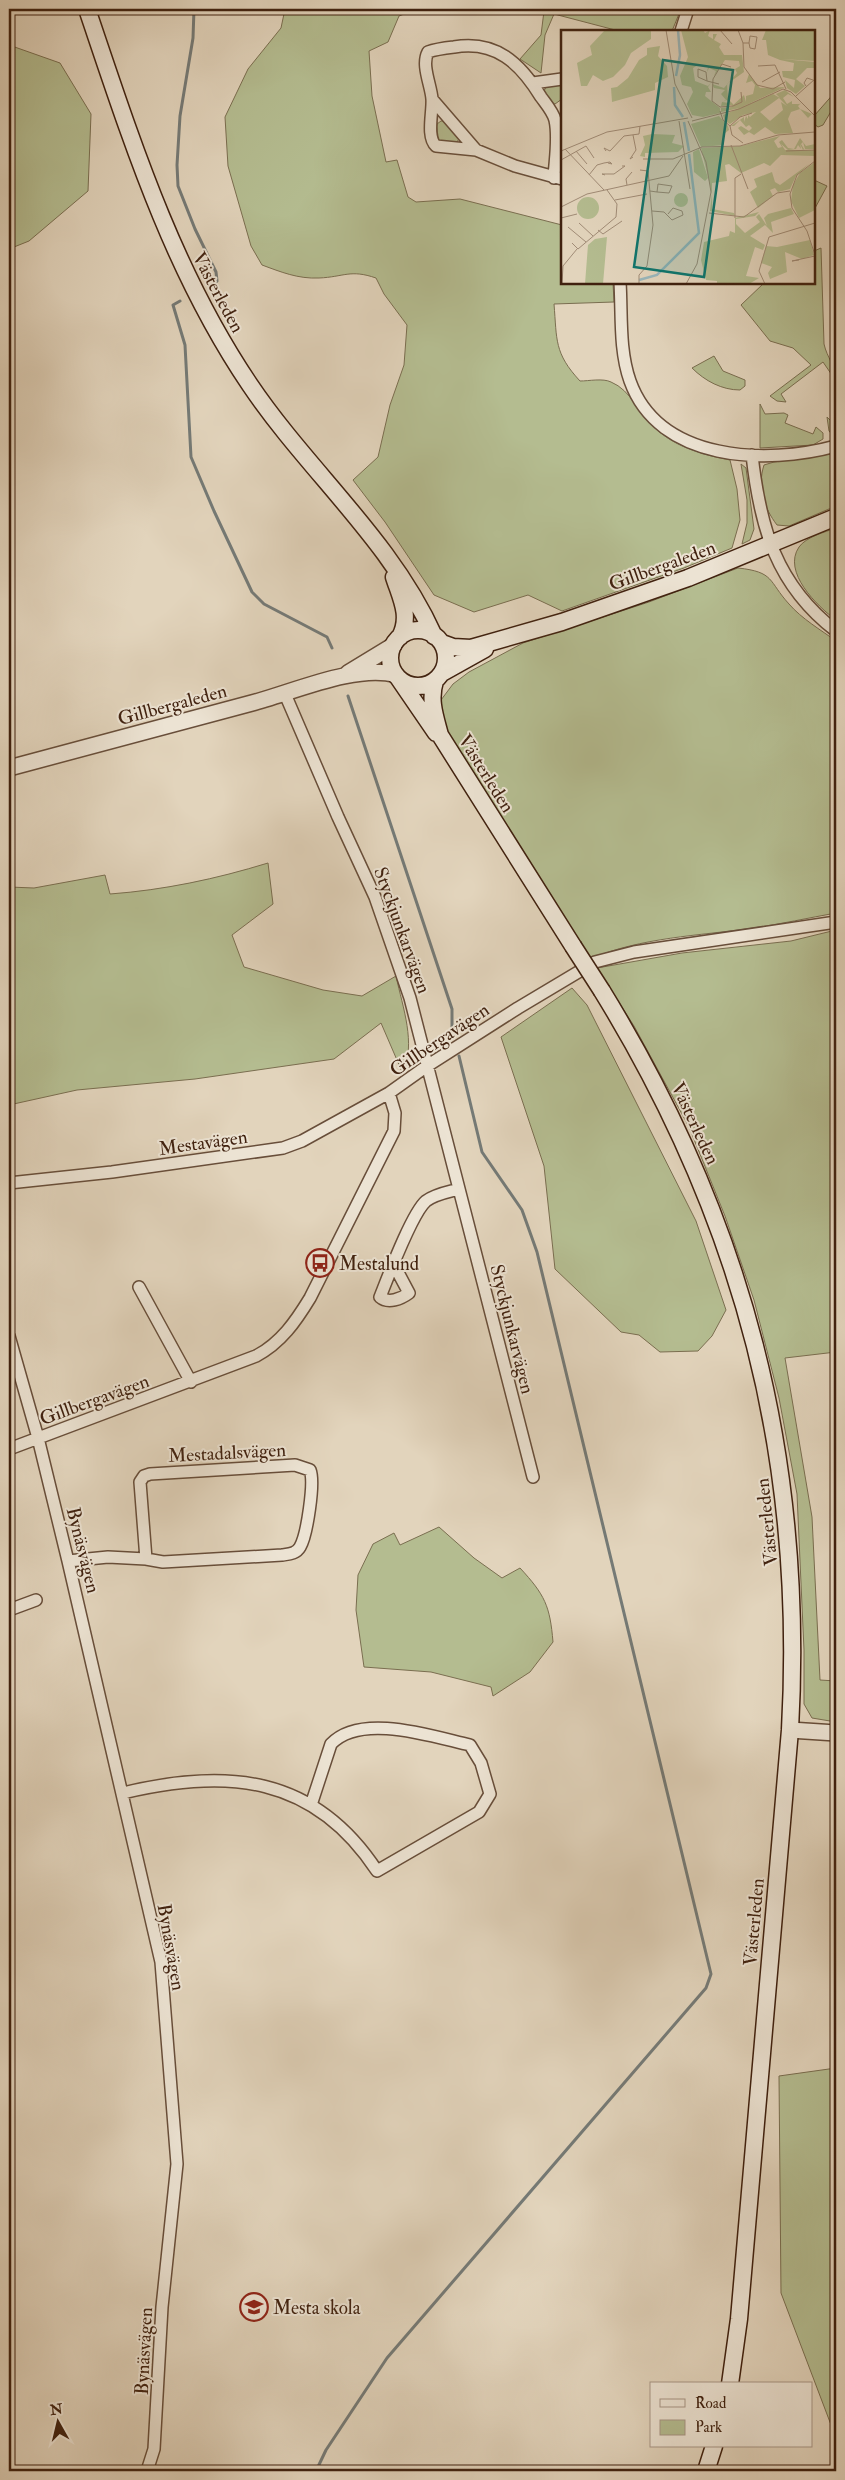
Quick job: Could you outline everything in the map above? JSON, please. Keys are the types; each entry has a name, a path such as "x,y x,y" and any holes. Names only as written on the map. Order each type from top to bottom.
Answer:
{"main road":[{"name":"Västerleden","path":"87,9 157,208 179,260 204,310 233,360 266,408 302,455 369,531 386,554 422,609 438,640"},
{"name":"Gillbergaleden","path":"438,640 453,647 470,648 498,642 620,602 773,545 836,517"},
{"name":"Västerleden","path":"386,554 406,609 406,626 397,641"},
{"path":"415,631 425,631 438,640 446,658 438,677 426,685 414,686 398,677 390,660 397,641 415,631"},
{"name":"Gillbergaleden","path":"438,677 498,642"},
{"name":"Västerleden","path":"398,677 432,729 440,735"},
{"name":"Västerleden","path":"438,677 431,693 440,735 602,991 644,1063 694,1164 721,1233 752,1332 776,1440 789,1539 793,1639 790,1730 739,2319 730,2382"},
{"path":"706,2471 713,2448"}],"street":[{"path":"681,30 688,9"},
{"path":"469,44 491,48 521,70 532,83 554,117 558,178 476,150 436,146 432,143 432,99 425,57 433,50 469,44"},
{"path":"532,83 561,80"},
{"path":"432,99 476,150"},
{"path":"554,117 561,109"},
{"path":"620,284 625,366 641,402 666,429 682,439 724,452 752,455 792,454 836,446"},
{"path":"752,455 760,513 782,569 804,602 836,631"},
{"name":"Gillbergaleden","path":"345,676 397,641"},
{"name":"Gillbergaleden","path":"9,768 285,694 345,676 384,672 398,677"},
{"name":"Styckjunkarvägen","path":"285,694 375,897 410,998 533,1477"},
{"name":"Gillbergavägen","path":"9,1449 190,1382 266,1350 299,1316 310,1298 394,1131 395,1113 389,1093 427,1066 569,976 606,958 668,946 836,922"},
{"name":"Mestavägen","path":"9,1182 112,1172 283,1148 325,1129 389,1093"},
{"path":"393,1263 425,1202 431,1198 459,1189"},
{"path":"139,1287 190,1382"},
{"name":"Bynäsvägen","path":"9,1336 38,1438 68,1561 161,1962 177,2164 162,2307 155,2441 147,2471"},
{"name":"Mestadalsvägen","path":"68,1561 108,1557 163,1562 294,1553 300,1548 311,1500 313,1484 310,1470 295,1465 156,1473 144,1476 140,1482 146,1559"},
{"path":"9,1610 36,1600"},
{"path":"123,1793 193,1780 233,1781 270,1787 311,1805 329,1816 349,1833 377,1871 479,1812 490,1794 483,1768 470,1745 418,1733 368,1727 358,1730 332,1744 311,1805"},
{"path":"790,1730 836,1733"}],"green space":[{"path":"285,9 417,9 399,16 388,42 369,51 372,96 386,162 397,160 408,197 416,202 460,199 561,225 561,284 613,284 614,302 554,304 558,346 565,362 580,381 604,380 618,386 630,397 650,423 664,436 682,446 701,453 730,460 737,489 740,520 732,548 684,568 562,611 528,595 474,612 434,595 385,522 353,480 378,457 390,405 404,365 407,325 384,294 376,278 360,274 319,278 304,277 262,265 251,246 228,166 225,117 248,69 281,28"},
{"path":"533,9 681,9 672,30 615,30 554,14 545,35 541,73 520,59 541,35 544,11"},
{"path":"9,45 60,63 91,114 88,191 29,241 9,249"},
{"path":"547,85 561,85 561,100 555,104 551,103 544,91"},
{"path":"836,91 836,103 823,125 818,127 815,125 815,115"},
{"path":"445,121 458,135 459,139 456,143 441,143 435,136 437,124"},
{"path":"815,180 827,186 815,208"},
{"path":"821,248 824,344 835,371 836,381 823,362 781,394 786,402 777,401 770,396 811,365 793,348 770,341 741,305 763,284 815,284 815,251"},
{"path":"714,356 723,371 745,380 745,386 740,390 733,390 720,386 708,381 692,368"},
{"path":"760,404 765,414 784,413 788,415 785,423 813,434 816,427 823,433 823,439 813,445 760,448"},
{"path":"827,417 832,422 836,419 836,439 829,431"},
{"path":"836,453 836,506 789,526 777,525 763,497 761,481 764,465"},
{"path":"741,464 746,468 754,529 750,540 742,544 747,523 747,500"},
{"path":"836,528 836,620 804,588 795,567 795,557 799,547 806,540"},
{"path":"738,568 765,575 794,609 836,641 836,913 763,926 670,938 630,946 590,959 447,733 435,702 441,700 453,684 469,672 523,643 649,602"},
{"path":"268,863 273,904 232,935 244,967 323,990 362,996 396,976 405,1013 408,1038 407,1062 403,1074 381,1023 334,1059 195,1079 77,1090 9,1105 9,887 34,888 105,875 110,894 190,883"},
{"path":"836,930 836,1352 785,1358 812,1517 820,1680 836,1681 836,1722 812,1718 804,1704 804,1650 797,1494 779,1398 754,1300 725,1216 689,1127 634,1026 597,968 682,953 791,941"},
{"path":"572,988 587,1005 696,1221 726,1310 712,1336 698,1351 660,1352 639,1335 621,1332 555,1269 544,1166 501,1037"},
{"path":"439,1527 474,1558 502,1578 520,1568 541,1594 548,1610 553,1642 530,1672 493,1696 491,1687 431,1672 364,1667 356,1610 358,1575 373,1544 394,1533 400,1545"},
{"path":"836,2068 836,2438 781,2293 779,2076"}],"waterway":[{"path":"194,9 193,38 180,116 177,165 178,186 195,229 216,272 217,281 212,285"},
{"path":"180,301 173,305 185,345 191,457 214,511 252,592 264,604 327,637 332,648"},
{"path":"348,696 452,1009 452,1038"},
{"path":"316,2471 326,2450 387,2358 706,1988 711,1974 537,1252 522,1210 482,1152 459,1056"}],"place":[{"name":"Mestalund","path":"320,1263"},
{"name":"Mesta skola","path":"254,2307"}]}
